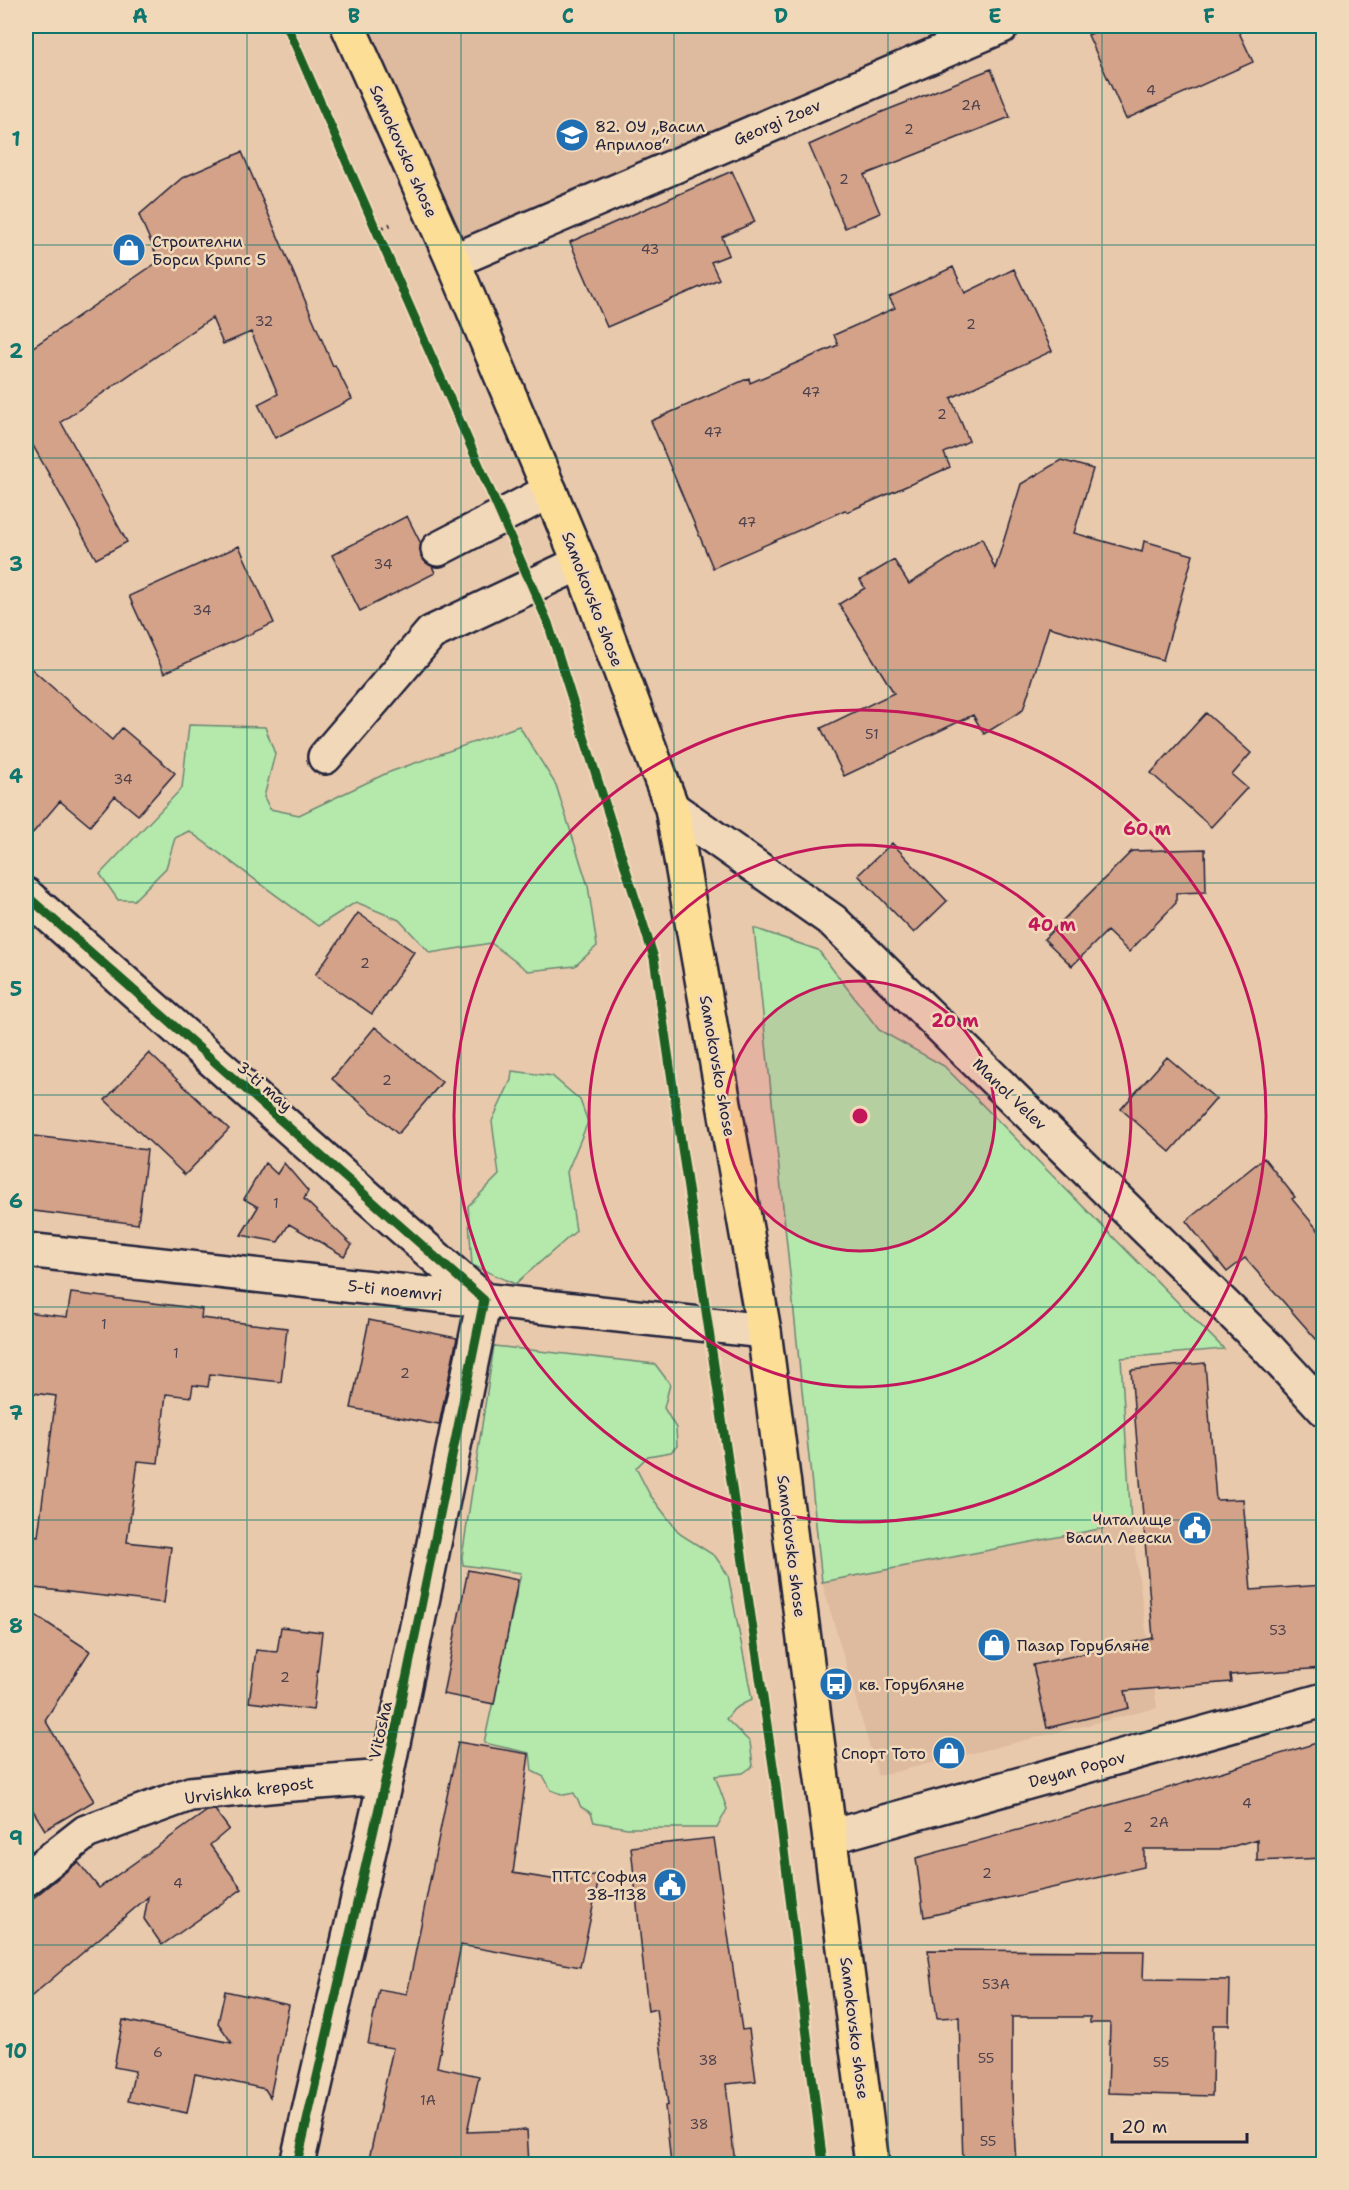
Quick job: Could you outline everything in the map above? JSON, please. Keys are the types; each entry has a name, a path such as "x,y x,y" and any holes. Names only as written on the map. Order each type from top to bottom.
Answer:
{"main road":[{"name":"Samokovsko shose","path":"348,26 453,261 580,563 672,808 764,1331 873,2164"}],"street":[{"name":"Georgi Zoev","path":"453,261 1002,26"},
{"path":"438,549 550,491"},
{"path":"326,757 431,633 580,563"},
{"name":"Manol Velev","path":"672,808 833,921 1266,1346 1323,1409"},
{"name":"3-ti may","path":"26,895 484,1300"},
{"name":"5-ti noemvri","path":"26,1250 764,1331"},
{"name":"Vitosha","path":"297,2164 386,1777 484,1300"},
{"name":"Deyan Popov","path":"830,1837 1323,1701"},
{"name":"Urvishka krepost","path":"26,1879 86,1832 190,1794 386,1777"}],"path":[{"path":"373,220 382,242"}],"shaded area":[{"name":"82. ОУ „Васил Априлов“","path":"348,26 1002,26 453,261"},
{"name":"Пазар Горубляне","path":"1131,1523 1157,1708 878,1776 822,1582"}],"green space":[{"path":"189,725 265,727 275,754 264,797 270,809 299,815 387,773 519,726 556,785 588,886 597,946 575,966 528,971 491,943 430,953 399,920 356,902 318,926 189,831 175,838 166,868 134,900 118,900 100,874 182,788"},
{"path":"754,928 818,950 879,1030 944,1066 1224,1349 1121,1358 1131,1523 822,1582"},
{"path":"512,1071 552,1076 580,1100 588,1122 567,1172 576,1231 515,1284 472,1265 468,1206 499,1175 492,1121 511,1080"},
{"path":"494,1346 655,1364 670,1384 664,1408 676,1428 677,1446 671,1452 648,1456 636,1468 650,1495 680,1534 715,1556 728,1575 752,1699 734,1709 726,1719 750,1742 753,1766 743,1773 715,1776 727,1809 717,1828 627,1828 594,1822 591,1813 581,1807 574,1793 564,1795 551,1790 544,1777 532,1771 530,1753 484,1743 521,1573 463,1565 462,1557"}],"building":[{"path":"1109,26 1236,26 1253,62 1126,119 1088,35"},
{"path":"991,69 1010,117 864,175 880,213 845,228 809,145 882,112"},
{"path":"242,152 333,366 335,365 352,399 275,438 258,404 278,394 251,332 223,344 212,318 61,422 127,542 96,559 31,442 26,446 26,352 159,261 139,215 182,178"},
{"path":"732,171 755,222 722,237 729,255 711,262 719,279 607,327 570,242"},
{"path":"953,267 965,293 1014,269 1052,351 951,398 969,441 944,453 950,467 713,568 651,421 749,378 750,383 838,345 834,335 895,308 889,297"},
{"path":"1061,460 1093,469 1074,533 1142,552 1144,541 1193,555 1163,660 1049,627 1023,710 984,734 973,715 844,776 821,728 894,693 839,604 865,588 860,580 894,560 909,584 982,538 995,569 1021,484"},
{"path":"407,516 421,544 421,557 432,566 435,573 360,611 332,555"},
{"path":"239,546 274,623 164,673 129,596"},
{"path":"26,664 112,740 122,728 175,773 138,815 115,796 90,826 60,801 26,841"},
{"path":"1206,713 1251,753 1232,775 1247,788 1211,827 1151,773"},
{"path":"892,843 947,901 914,933 858,875"},
{"path":"1205,849 1206,892 1176,893 1176,903 1129,952 1107,931 1072,966 1044,939 1132,851"},
{"path":"358,913 414,952 372,1014 315,975"},
{"path":"375,1027 442,1082 398,1134 332,1079"},
{"path":"149,1053 229,1129 185,1175 105,1100"},
{"path":"1167,1057 1216,1099 1170,1152 1121,1109"},
{"path":"26,1135 147,1150 138,1224 26,1210"},
{"path":"1264,1158 1295,1197 1292,1199 1323,1236 1323,1347 1245,1258 1227,1272 1186,1221"},
{"path":"265,1163 277,1174 284,1163 308,1191 304,1199 352,1245 344,1256 289,1224 278,1242 241,1235 258,1207 244,1199"},
{"path":"71,1293 202,1309 201,1318 287,1328 281,1382 210,1374 208,1387 193,1385 191,1397 166,1394 158,1463 138,1461 127,1542 171,1547 164,1603 26,1587 26,1534 38,1536 56,1396 26,1392 26,1312 67,1317"},
{"path":"369,1320 457,1338 439,1425 351,1408"},
{"name":"Читалище Васил Левски","path":"1205,1363 1216,1500 1243,1499 1251,1590 1323,1585 1323,1668 1230,1675 1231,1682 1125,1691 1129,1708 1047,1728 1033,1665 1153,1638 1131,1370"},
{"path":"468,1570 518,1580 494,1704 443,1694"},
{"path":"26,1609 90,1651 45,1720 94,1801 45,1830 26,1799"},
{"path":"281,1627 322,1632 313,1710 249,1702 256,1650 277,1652"},
{"path":"1323,1741 1323,1858 1257,1861 1257,1839 1224,1849 1144,1849 1144,1867 924,1917 916,1858 1145,1795"},
{"path":"458,1742 529,1754 513,1873 564,1881 600,1874 580,1967 461,1945 437,2067 479,2076 467,2132 527,2130 529,2164 368,2164 393,2048 368,2044 379,1989 407,1994"},
{"path":"215,1810 229,1829 210,1845 242,1889 162,1945 144,1919 148,1897 26,2001 26,1904 78,1862 99,1888 207,1811"},
{"path":"714,1838 742,2030 749,2029 756,2081 726,2084 735,2164 671,2164 665,2106 668,2105 656,2009 648,2011 631,1847"},
{"path":"928,1950 1144,1951 1143,1979 1230,1980 1229,2025 1213,2025 1212,2096 1108,2093 1110,2023 1090,2023 1090,2017 1012,2017 1012,2092 1016,2164 963,2164 959,2017 937,2018"},
{"path":"225,1991 289,2005 270,2097 265,2089 195,2074 187,2113 128,2101 135,2071 114,2067 123,2020 232,2043 218,2023"}],"cycle path":[{"path":"287,26 548,623 654,958 776,1786 823,2164"},
{"path":"26,895 484,1300 386,1777 297,2164"}],"place":[{"name":"82. ОУ „Васил Априлов“","path":"572,135"},
{"name":"Строителни Борси Крипс 5","path":"129,250"},
{"name":"Читалище Васил Левски","path":"1195,1528"},
{"name":"Пазар Горубляне","path":"994,1645"},
{"name":"кв. Горубляне","path":"836,1684"},
{"name":"Спорт Тото","path":"949,1753"},
{"name":"ПТТС София 38-1138","path":"670,1885"}]}
